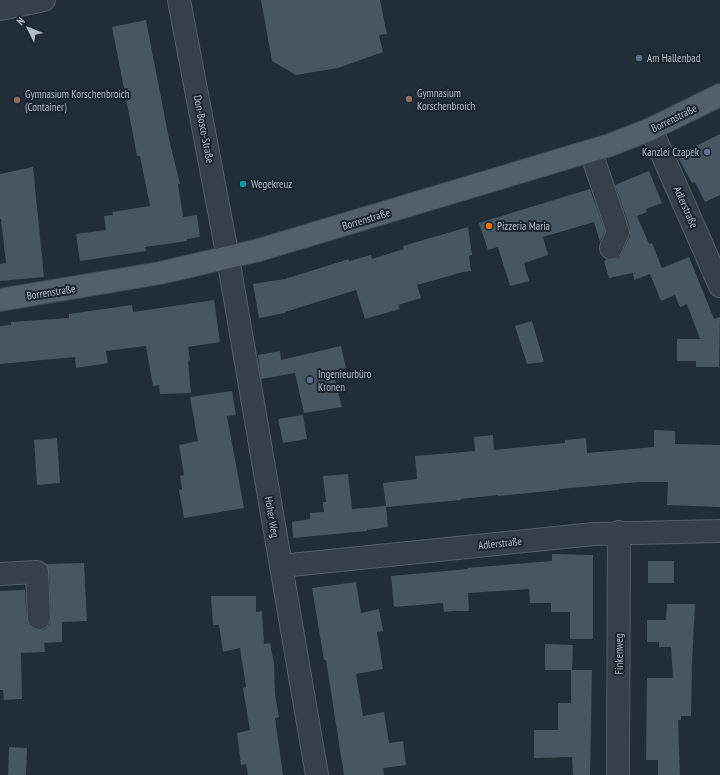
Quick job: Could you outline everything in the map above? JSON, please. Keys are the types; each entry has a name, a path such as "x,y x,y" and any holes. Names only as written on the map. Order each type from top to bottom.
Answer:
{"main road":[{"name":"Borrenstraße","path":"0,300 139,277 228,258 293,241 591,152 651,129 720,95"}],"street":[{"path":"0,9 44,0"},
{"name":"Don-Bosco-Straße","path":"178,0 228,258"},
{"name":"Adlerstraße","path":"651,129 720,286"},
{"path":"591,152 618,232 611,248"},
{"name":"Hoher Weg","path":"228,258 317,775"},
{"name":"Adlerstraße","path":"281,566 619,532 720,531"},
{"name":"Finkenweg","path":"618,775 619,532"},
{"path":"0,574 37,572 39,618"}],"building":[{"path":"261,0 380,0 387,34 379,35 383,52 338,68 296,75 272,61"},
{"path":"146,20 169,139 180,184 178,184 183,217 197,215 200,237 187,239 187,241 145,247 146,251 80,261 76,234 106,230 104,216 113,215 112,212 150,206 140,156 137,156 112,27"},
{"path":"720,134 720,195 705,202 695,182 692,183 679,159 683,157 682,155 695,149 694,147"},
{"path":"33,167 44,277 0,281 0,264 6,263 0,219 0,174"},
{"path":"649,171 662,203 646,209 647,212 637,216 649,244 652,243 662,268 689,257 714,319 720,317 719,367 696,367 696,361 677,361 677,339 700,339 687,304 680,307 675,295 661,301 650,274 634,280 633,273 609,278 604,261 606,259 613,260 619,258 630,236 630,228 615,185"},
{"path":"590,189 605,231 600,242 594,222 543,237 548,255 524,263 529,281 510,286 498,247 488,250 479,223"},
{"path":"468,227 472,255 469,256 471,271 417,285 421,298 398,305 400,309 365,319 356,290 285,313 259,318 253,284 285,279 349,259 349,261 371,255 372,259 404,249 403,246"},
{"path":"214,300 220,342 188,347 191,393 160,394 159,385 153,386 146,346 106,351 108,363 76,368 75,357 0,364 0,326 11,325 11,322 69,318 69,314 132,305 133,312"},
{"path":"532,321 544,362 527,364 515,326"},
{"path":"341,346 346,368 333,372 342,407 304,413 295,373 261,379 258,355 280,351 281,360"},
{"path":"232,391 236,415 227,416 244,508 184,518 179,490 182,489 180,476 184,475 179,445 198,441 190,397"},
{"path":"303,415 307,439 283,443 278,419"},
{"path":"654,430 675,431 675,444 720,445 720,507 667,505 668,482 640,482 386,507 388,527 367,531 293,538 292,522 310,519 310,513 324,512 323,502 326,502 323,476 348,474 352,509 386,506 383,483 417,479 415,456 475,451 474,437 493,435 494,450 565,443 565,440 586,438 587,453 654,447"},
{"path":"57,438 60,483 37,485 34,440"},
{"path":"552,554 593,555 593,639 570,639 570,612 551,612 551,603 530,603 529,589 468,593 469,611 444,612 443,603 394,607 391,576 552,561"},
{"path":"648,561 674,561 674,583 648,583"},
{"path":"84,563 87,621 62,622 62,642 44,643 45,652 21,653 22,699 4,700 3,690 0,690 0,591 25,590 28,624 34,629 45,629 50,624 51,617 49,571 46,564"},
{"path":"356,582 361,613 379,609 383,631 377,632 383,669 356,674 363,716 384,712 389,743 403,741 406,765 383,768 384,775 344,775 326,660 324,660 312,588"},
{"path":"211,596 256,596 256,612 262,611 264,644 270,643 274,664 275,695 279,717 275,718 283,775 248,775 246,764 241,765 237,733 250,730 243,688 246,687 240,648 223,652 219,625 213,625"},
{"path":"667,604 695,604 691,716 681,716 681,720 678,720 680,775 658,775 658,760 646,760 647,678 673,678 671,647 659,647 659,642 647,642 647,620 666,620"},
{"path":"545,644 573,645 572,670 545,670"},
{"path":"571,670 592,670 590,775 573,775 572,757 534,758 534,730 558,730 558,703 571,703"},
{"path":"9,747 27,748 26,775 8,775"}],"place":[{"name":"Am Hallenbad","path":"639,58"},
{"name":"Gymnasium Korschenbroich","path":"409,99"},
{"name":"Gymnasium Korschenbroich (Container)","path":"17,100"},
{"name":"Kanzlei Czapek","path":"707,152"},
{"name":"Wegekreuz","path":"243,184"},
{"name":"Pizzeria Maria","path":"489,226"},
{"name":"Ingenieurbüro Kronen","path":"310,380"}]}
